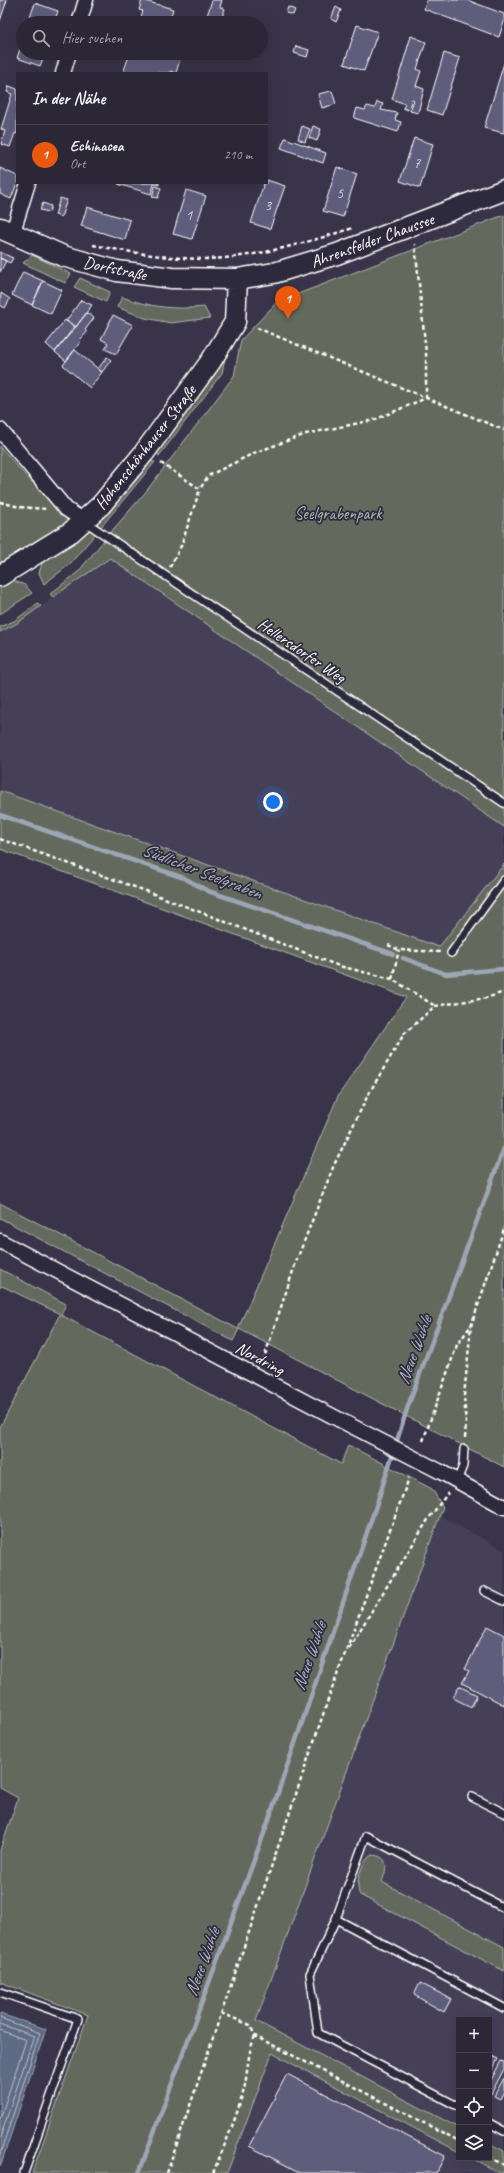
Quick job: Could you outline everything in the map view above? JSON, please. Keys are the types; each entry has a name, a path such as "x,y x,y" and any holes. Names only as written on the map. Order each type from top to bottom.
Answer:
{"main road":[{"name":"Ahrensfelder Chaussee","path":"237,279 274,273 331,256 504,190"},
{"name":"Dorfstraße","path":"6,231 69,258 122,272 172,278 237,279"},
{"name":"Hohenschönhauser Straße","path":"0,576 53,545 84,521 101,505 144,453 211,361 235,322 237,279"}],"street":[{"path":"81,16 86,0"},
{"path":"63,72 67,60"},
{"path":"6,231 28,184"},
{"path":"0,430 66,509 84,521"},
{"name":"Nordring","path":"0,1241 441,1472 504,1507"}],"lane":[{"name":"Hellersdorfer Weg","path":"84,521 504,803"},
{"path":"451,953 504,880"},
{"path":"498,889 504,894"},
{"path":"457,1481 463,1466 464,1449"},
{"path":"484,1591 504,1601"},
{"path":"472,1797 504,1813"},
{"path":"456,2106 318,2033 310,1974 336,1919 366,1836 504,1908"},
{"path":"336,1919 504,2008"},
{"path":"0,1992 78,2020 24,2173"},
{"path":"492,2125 504,2131"}],"path":[{"path":"92,244 146,254 202,259 256,253 357,226"},
{"path":"415,244 426,353 426,398"},
{"path":"257,328 504,430"},
{"path":"163,573 171,566 181,546 200,489 208,476 254,453 306,434 374,420 426,398"},
{"path":"160,463 200,489"},
{"path":"0,502 19,507 66,509"},
{"path":"0,839 154,894 339,966 392,980 435,1006"},
{"path":"388,945 399,950 451,953"},
{"path":"392,980 399,950"},
{"path":"263,1361 296,1262 334,1165 350,1129 404,1034 435,1006 486,998 504,992"},
{"path":"464,1449 466,1423 464,1396 471,1326 504,1229"},
{"path":"423,1441 457,1346 471,1326"},
{"path":"167,2173 328,1700 409,1478"},
{"path":"346,1653 429,1518 457,1481"},
{"path":"221,2013 250,2025 255,2036 456,2140"},
{"path":"213,2173 233,2122 245,2085 251,2046 255,2036"},
{"path":"492,2159 504,2165"}],"shaded area":[{"path":"110,558 504,827 504,864 439,947 0,791 0,632 16,624"},
{"path":"438,1515 504,1550 504,2151 492,2145 492,2017 456,2017 456,2126 256,2021"},
{"path":"272,2053 456,2150 456,2161 477,2161 500,2173 227,2173"}],"green space":[{"name":"Seelgrabenpark","path":"504,215 504,827 110,558 53,597 50,594 78,572 105,539 110,542 110,533 144,494 234,376 241,340 277,302"},
{"path":"32,255 71,274 65,283 23,263"},
{"path":"80,278 110,292 106,302 74,287"},
{"path":"122,297 162,307 204,307 210,318 171,323 145,318 117,307"},
{"path":"231,346 225,358 222,373 159,456 155,447"},
{"path":"0,446 25,475 64,512 70,521 0,565"},
{"path":"146,461 155,462 101,527 92,521"},
{"path":"89,528 97,532 69,565 44,584 39,573 43,560"},
{"path":"11,580 25,585 32,593 0,614 0,584"},
{"path":"38,603 41,606 16,624 0,632 0,627 14,621"},
{"path":"0,791 439,947 504,864 504,1467 239,1329 233,1341 0,1218 0,1203 238,1329 338,1096 406,997 0,849"},
{"path":"0,1269 66,1304 61,1315 341,1464 348,1445 432,1489 443,1507 256,2021 456,2126 456,2150 272,2053 227,2173 32,2173 88,2015 0,1982 0,1850 18,1798 0,1788 0,1427 60,1314 2,1286 0,1288"},
{"path":"373,1855 383,1858 385,1861 386,1869 382,1882 504,1947 504,1971 360,1895 358,1885 360,1872 365,1861"},
{"path":"492,2145 504,2151 504,2173 500,2173 477,2161 492,2161"}],"water":[{"path":"0,2014 46,2029 0,2167"}],"building":[{"path":"0,0 7,0 0,21"},
{"path":"142,0 173,9 171,16 141,16 143,11 139,10"},
{"path":"212,0 222,0 220,7 225,9 222,16 207,16"},
{"path":"427,0 467,0 504,14 504,22 499,37 424,9"},
{"path":"35,3 58,11 56,16 30,16"},
{"path":"288,7 295,10 293,15 286,13"},
{"path":"336,7 341,10 336,22 331,19"},
{"path":"357,25 378,32 364,71 344,64"},
{"path":"411,36 426,42 417,69 421,71 416,86 424,89 418,113 410,111 414,100 412,99 408,110 403,108 405,104 392,99"},
{"path":"296,46 309,50 307,57 294,53"},
{"path":"444,53 460,58 442,115 427,110"},
{"path":"23,60 42,60 40,66"},
{"path":"128,60 180,60 176,72 123,72"},
{"path":"504,63 504,133 484,128"},
{"path":"9,86 16,89 16,134 10,147 1,144 5,131 1,129 12,94 7,92"},
{"path":"332,91 336,104 322,108 318,94"},
{"path":"377,102 383,104 381,110 397,113 395,120 401,122 398,132 354,118 357,108 365,110 367,106 375,108"},
{"path":"302,126 310,129 305,142 298,139"},
{"path":"313,126 321,129 317,141 309,138"},
{"path":"285,138 326,153 323,163 281,148"},
{"path":"414,138 433,144 420,188 400,181"},
{"path":"337,167 357,174 343,217 323,211"},
{"path":"0,168 16,176 17,184 11,199 0,194"},
{"path":"268,180 285,186 270,229 251,223 264,184 268,184"},
{"path":"118,184 154,184 151,194"},
{"path":"155,186 161,188 158,198 152,197"},
{"path":"186,190 206,196 192,239 173,234"},
{"path":"60,198 67,200 61,217 55,215"},
{"path":"43,203 51,206 49,212 40,210"},
{"path":"87,207 130,220 125,240 81,226"},
{"path":"0,252 13,258 10,263 0,258"},
{"path":"0,258 6,261 0,272"},
{"path":"23,272 43,281 32,305 12,295"},
{"path":"43,281 62,290 51,314 32,305"},
{"path":"1,293 10,299 5,308 0,305"},
{"path":"81,300 92,305 76,327 66,321"},
{"path":"87,313 94,318 85,330 87,332 66,361 55,352"},
{"path":"113,315 133,325 116,354 105,349 108,343 101,339"},
{"path":"65,320 75,326 55,352 46,344"},
{"path":"75,350 102,372 90,388 63,365"},
{"path":"107,357 111,360 102,372 98,369"},
{"path":"487,1626 504,1635 504,1705 462,1683 469,1671 465,1669"},
{"path":"459,1686 477,1695 471,1707 453,1698"},
{"path":"420,1983 451,1999 444,2012 414,1995"},
{"path":"492,2056 498,2059 492,2070"},
{"path":"501,2061 504,2062 504,2069 492,2092 492,2078"},
{"path":"287,2074 445,2156 436,2173 301,2173 249,2146"},
{"path":"504,2078 504,2091 500,2099 494,2096"}],"waterway":[{"name":"Südlicher Seelgraben","path":"0,815 184,878 208,891 393,954"},
{"name":"Südlicher Seelgraben","path":"403,958 446,974 503,969"},
{"name":"Neue Wuhle","path":"139,2173 267,1825 378,1500 408,1406 504,1148"}],"place":[{"name":"Echinacea","path":"288,319"}]}
